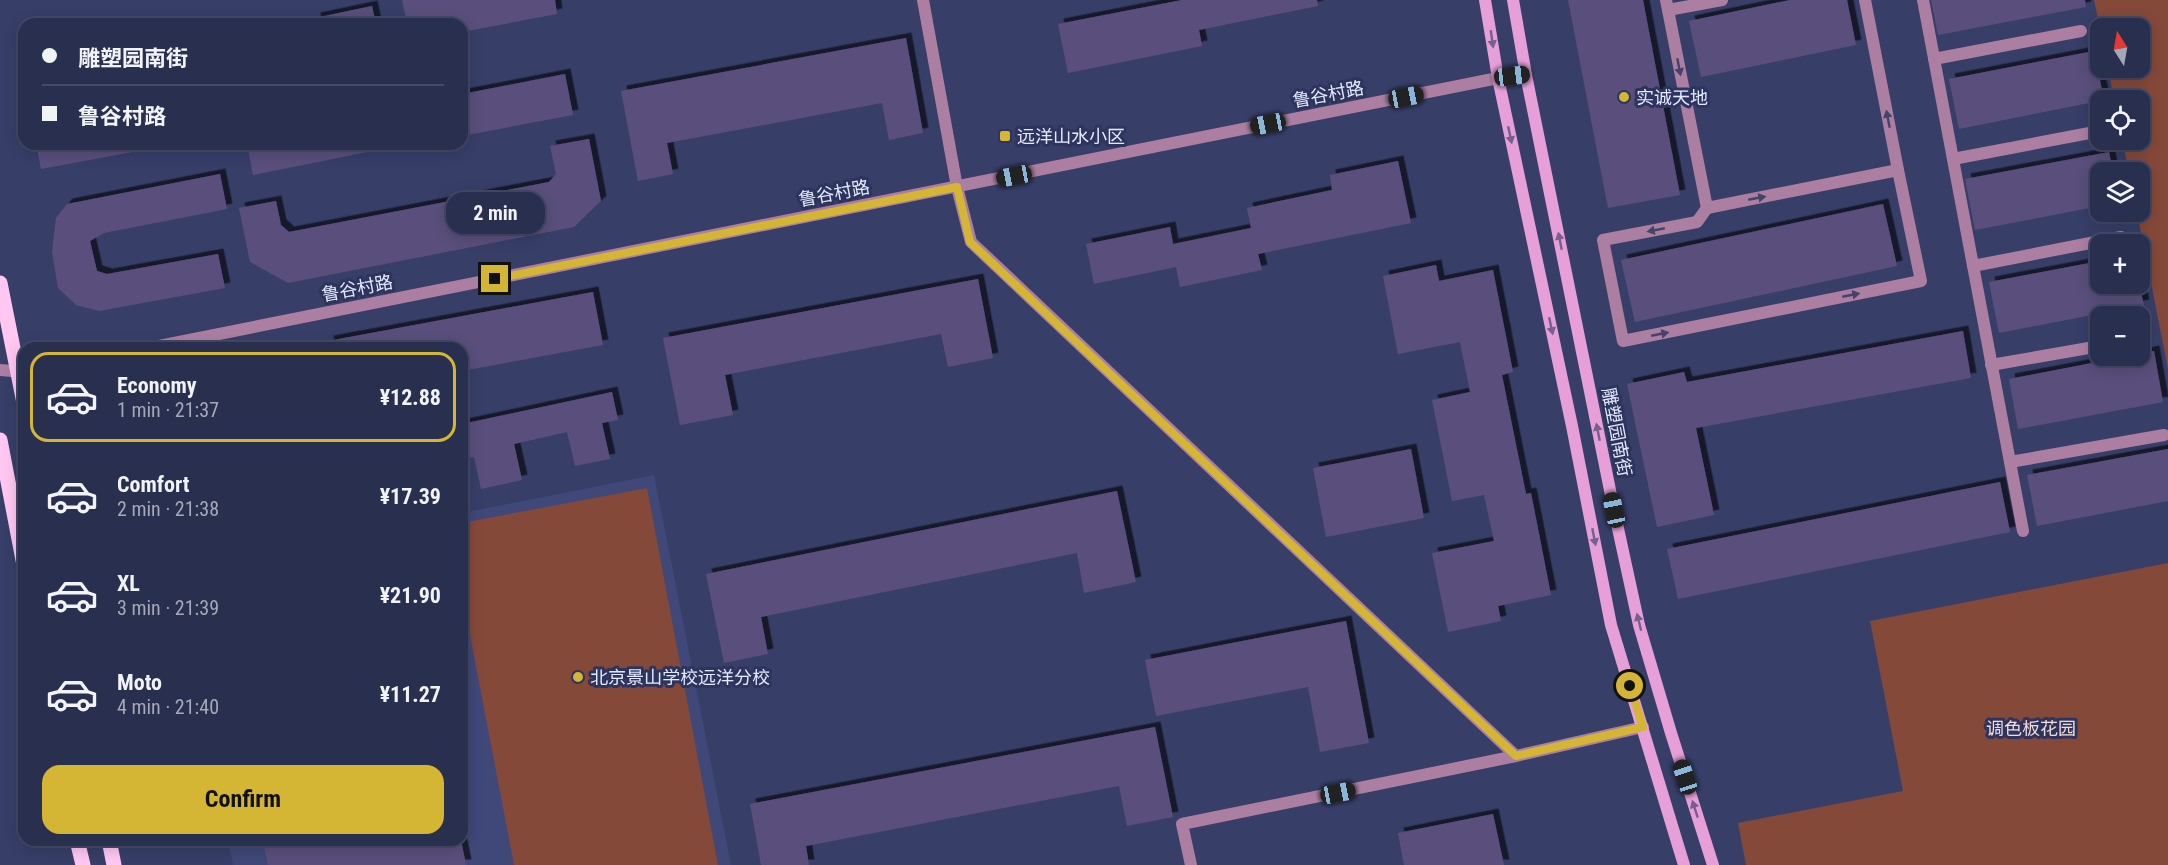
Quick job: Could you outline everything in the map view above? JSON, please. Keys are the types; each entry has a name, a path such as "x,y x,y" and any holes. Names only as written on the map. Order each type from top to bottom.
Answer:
{"main road":[{"path":"1485,0 1498,78 1567,403 1611,625 1684,865"},
{"name":"雕塑园南街","path":"1513,0 1526,75 1614,510 1640,625 1713,865"},
{"path":"0,283 18,359"},
{"path":"0,440 18,534"},
{"path":"78,846 83,865"},
{"path":"110,846 114,865"}],"street":[{"path":"923,0 957,187 970,242 1516,756"},
{"path":"1707,208 1667,5 1722,0"},
{"path":"1865,0 1922,281 1623,341 1603,240 1697,222 1707,208 1898,170"},
{"path":"1923,0 2022,531"},
{"path":"1934,59 2081,31"},
{"name":"鲁谷村路","path":"179,342 1498,78 1526,75"},
{"path":"1953,159 2090,133"},
{"path":"1973,266 2090,243"},
{"path":"1991,365 2090,348"},
{"path":"0,370 18,372"},
{"path":"2010,462 2164,435"},
{"path":"1191,865 1182,824 1516,756 1643,727"}],"shaded area":[{"name":"北京景山学校远洋分校","path":"654,475 731,865 233,865 229,846 468,846 468,512"}],"green space":[{"path":"2094,0 2168,0 2168,369 2150,278 2150,234 2141,234 2139,222 2150,222 2150,162 2127,162 2124,150 2150,150 2150,90 2112,90 2110,78 2150,78 2150,18 2098,18"},
{"name":"北京景山学校远洋分校","path":"647,488 718,865 514,865 468,624 468,522"},
{"name":"调色板花园","path":"2168,563 2168,865 1746,865 1738,823 1903,791 1870,621"}],"building":[{"path":"402,0 555,0 557,14 468,31 468,18 406,18"},
{"path":"1182,0 1317,0 1318,6 1199,30 1202,46 1068,73 1058,24"},
{"name":"实诚天地","path":"1568,0 1643,0 1680,195 1608,208"},
{"path":"1790,0 1847,0 1856,45 1701,77 1689,21"},
{"path":"1931,0 2085,0 2086,7 1938,35"},
{"path":"372,6 375,18 315,18"},
{"path":"906,38 923,133 889,140 882,103 667,143 673,174 638,181 621,91"},
{"path":"2090,52 2090,78 2100,78 2102,90 2090,90 2090,103 1959,129 1949,79"},
{"path":"565,74 573,115 468,135 468,93"},
{"path":"589,139 601,201 574,227 288,283 250,262 239,208 276,201 281,225 289,232 549,182 556,174 550,146"},
{"path":"37,150 138,150 138,151 41,169"},
{"path":"248,150 377,150 253,175"},
{"path":"2109,152 2111,162 2090,162 2090,208 1975,230 1965,179"},
{"path":"1398,161 1411,223 1258,254 1262,270 1180,287 1176,267 1094,284 1086,244 1170,227 1173,244 1251,228 1247,208 1332,190 1330,175"},
{"path":"220,174 227,209 104,233 90,241 97,271 107,274 218,254 225,288 99,311 76,305 58,288 52,252 56,218 67,204"},
{"path":"1883,204 1897,266 1635,322 1621,260"},
{"path":"2090,263 2090,294 2141,294 2144,305 2090,306 2090,315 1999,333 1989,282"},
{"path":"1436,265 1439,281 1493,270 1513,372 1502,375 1526,494 1531,493 1551,595 1498,606 1501,621 1448,632 1432,553 1494,541 1484,495 1452,501 1432,400 1470,392 1460,342 1398,354 1383,276"},
{"path":"978,279 993,358 948,367 941,334 725,375 733,415 680,425 663,338"},
{"path":"593,292 603,345 468,370 468,342 328,341"},
{"path":"1963,331 1971,378 1696,428 1714,515 1657,527 1627,384 1684,372 1687,382"},
{"path":"2154,351 2163,402 2018,429 2009,379 2090,363 2090,366 2150,366 2150,352"},
{"path":"612,392 618,420 602,423 610,459 575,466 567,432 514,444 522,480 481,489 474,457 468,458 468,423"},
{"path":"1411,449 1424,518 1326,537 1313,468"},
{"path":"2168,449 2168,501 2037,526 2027,475"},
{"path":"2000,482 2010,532 1678,599 1667,549"},
{"path":"1117,491 1136,582 1084,593 1077,553 761,617 768,654 724,663 706,574"},
{"path":"1346,621 1369,743 1320,752 1308,687 1156,716 1145,660"},
{"path":"1155,727 1173,817 1127,826 1119,786 806,846 809,865 761,865 750,804"},
{"path":"1493,814 1504,865 1404,865 1398,833"},
{"path":"264,846 462,846 466,865 268,865"}],"place":[{"name":"实诚天地","path":"1624,97"},
{"name":"远洋山水小区","path":"1005,136"},
{"name":"北京景山学校远洋分校","path":"578,677"}],"route":[{"path":"495,279 957,187 970,242 1516,756 1643,727 1630,686"}]}
